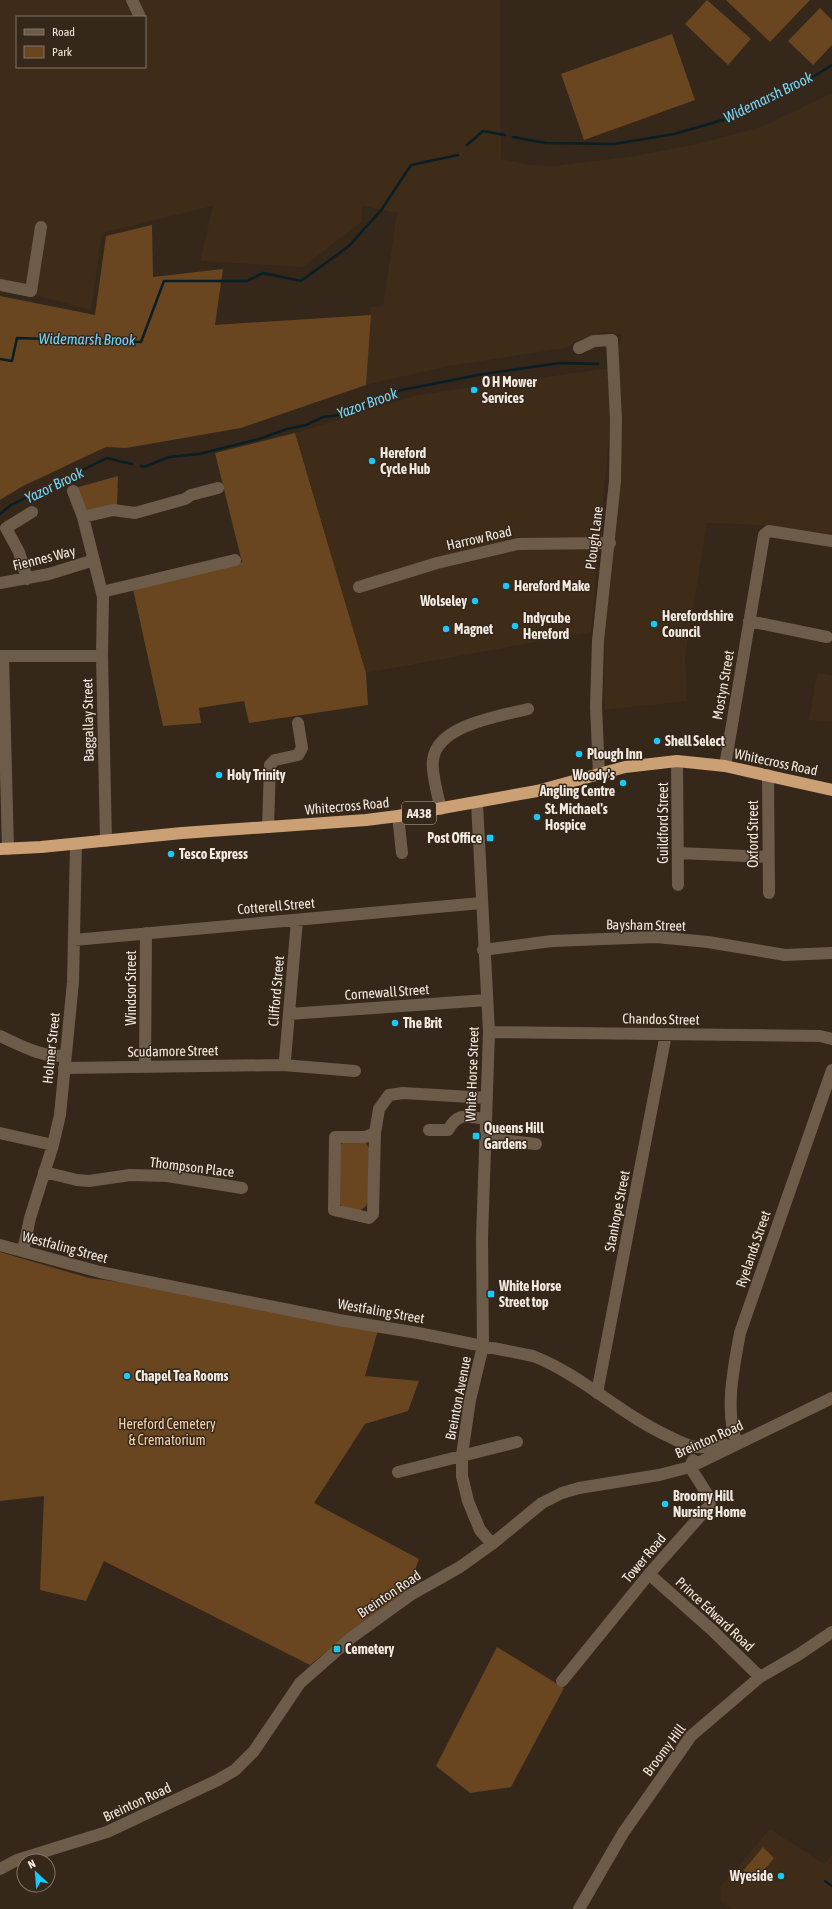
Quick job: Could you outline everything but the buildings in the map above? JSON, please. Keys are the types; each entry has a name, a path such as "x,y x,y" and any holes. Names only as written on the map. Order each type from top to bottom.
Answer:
{"highway":[{"name":"Whitecross Road","path":"4,849 76,844 187,833 366,820 398,816 537,791 625,767 677,761 725,766 832,790"}],"street":[{"path":"132,0 140,16"},
{"path":"0,285 31,291 41,227"},
{"name":"Plough Lane","path":"579,348 594,341 612,340 616,419 615,481 610,543 598,641 596,707 599,774"},
{"path":"83,517 113,510 135,513 218,488"},
{"name":"Baggallay Street","path":"73,491 83,517 103,595 102,656 106,841"},
{"path":"27,579 19,552 6,528 32,512"},
{"name":"Mostyn Street","path":"725,766 749,621 766,532 769,531 832,541"},
{"name":"Harrow Road","path":"358,587 437,563 518,544 610,543"},
{"name":"Fiennes Way","path":"0,583 27,579 94,560"},
{"path":"103,595 235,560"},
{"path":"749,621 827,637"},
{"path":"4,849 2,656 102,656"},
{"path":"441,809 432,762 436,748 448,737 470,724 528,709"},
{"path":"268,827 270,765 275,760 298,755 302,748 298,723"},
{"name":"Guildford Street","path":"677,761 678,885"},
{"name":"Oxford Street","path":"768,775 769,892"},
{"name":"White Horse Street","path":"477,803 483,950 489,1032 484,1138 482,1238 483,1346"},
{"path":"398,816 402,853"},
{"name":"Holmer Street","path":"23,1251 30,1218 53,1145 60,1115 73,982 76,844"},
{"path":"678,853 768,857"},
{"name":"Cotterell Street","path":"74,940 481,903"},
{"name":"Clifford Street","path":"283,1064 285,1060 297,920"},
{"name":"Windsor Street","path":"145,1067 146,933"},
{"name":"Baysham Street","path":"483,950 552,941 656,937 708,942 785,955 832,953"},
{"name":"Cornewall Street","path":"289,1014 487,1000"},
{"name":"Chandos Street","path":"489,1032 820,1036 832,1039"},
{"name":"Stanhope Street","path":"597,1393 666,1034"},
{"name":"Scudamore Street","path":"0,1036 38,1053 65,1062 145,1067 283,1064 355,1071"},
{"name":"Ryelands Street","path":"738,1443 732,1430 731,1416 734,1367 740,1333 832,1070"},
{"path":"375,1134 365,1137 335,1137 334,1210 369,1218 372,1216 375,1134 379,1109 389,1095 404,1093 487,1098"},
{"path":"429,1130 448,1130 454,1119 460,1117 486,1119"},
{"path":"0,1133 53,1145"},
{"path":"484,1138 536,1144"},
{"name":"Thompson Place","path":"44,1172 89,1181 130,1175 167,1176 242,1188"},
{"name":"Westfaling Street","path":"0,1245 74,1267 339,1320 418,1332 533,1356 550,1363 648,1427 695,1447 714,1448 738,1443"},
{"name":"Breinton Avenue","path":"483,1346 470,1400 462,1455 462,1476 468,1501 480,1530 492,1544"},
{"name":"Breinton Road","path":"0,1869 16,1860 107,1832 218,1780 235,1770 254,1751 300,1683 351,1638 412,1594 460,1566 492,1544 542,1503 562,1493 579,1488 659,1475 690,1467 832,1398"},
{"name":"Breinton Avenue","path":"398,1472 517,1442"},
{"path":"690,1467 695,1447"},
{"name":"Tower Road","path":"562,1681 649,1574 710,1505 709,1497 690,1467"},
{"name":"Prince Edward Road","path":"649,1574 712,1630 760,1677"},
{"name":"Broomy Hill","path":"579,1909 623,1833 691,1736 760,1677 798,1655 832,1632"}],"shaded area":[{"path":"0,0 500,0 501,159 531,165 552,166 629,157 702,143 763,126 832,93 832,534 766,525 707,523 685,657 687,701 604,710 605,641 622,410 618,353 622,335 604,332 579,340 565,348 448,366 366,385 371,307 383,306 397,213 363,206 361,222 303,267 200,261 213,206 102,233 91,310 0,286"},
{"path":"610,368 612,404 591,632 366,673 295,433 418,395"},
{"path":"817,673 832,675 832,722 809,720"},
{"name":"Wyeside","path":"770,1829 824,1864 832,1854 832,1909 732,1909 721,1902 720,1887"}],"green space":[{"path":"707,0 751,39 728,65 685,24"},
{"path":"726,0 810,0 770,42"},
{"path":"820,8 832,20 832,45 813,65 788,41"},
{"path":"672,34 695,100 584,140 561,74"},
{"path":"152,225 153,277 223,269 215,325 371,315 366,385 241,428 126,448 106,447 23,486 0,500 0,296 95,315 106,236"},
{"path":"295,433 366,673 368,705 249,723 244,701 199,708 201,723 163,726 133,589 242,562 215,453"},
{"path":"118,476 117,506 85,514 75,488"},
{"path":"343,1142 366,1143 370,1150 370,1199 365,1207 359,1211 341,1206 338,1202 338,1149"},
{"name":"Hereford Cemetery & Crematorium","path":"0,1252 89,1278 149,1286 378,1330 365,1376 419,1381 408,1411 365,1424 314,1503 419,1559 406,1594 332,1647 310,1665 104,1561 86,1601 40,1590 44,1496 0,1501"},
{"path":"497,1647 564,1688 511,1787 470,1793 436,1766"},
{"path":"763,1847 774,1858 755,1881 743,1871"}],"waterway":[{"name":"Widemarsh Brook","path":"513,137 546,143 614,144 674,134 733,117 794,89 832,65"},
{"name":"Widemarsh Brook","path":"467,145 483,131 505,135"},
{"name":"Widemarsh Brook","path":"0,359 12,361 17,338 141,342 164,281 247,281 263,273 301,281 349,246 382,209 411,165 458,155"},
{"name":"Yazor Brook","path":"141,466 144,467 169,457 199,454 259,439 287,429 306,425 323,417 341,415 397,391 478,375 560,363 598,364"},
{"name":"Yazor Brook","path":"0,514 11,505 107,458 132,464"},
{"path":"825,1881 832,1886"}],"place":[{"name":"O H Mower Services","path":"474,390"},
{"name":"Hereford Cycle Hub","path":"372,461"},
{"name":"Hereford Make","path":"506,586"},
{"name":"Wolseley","path":"475,601"},
{"name":"Herefordshire Council","path":"654,624"},
{"name":"Indycube Hereford","path":"515,626"},
{"name":"Magnet","path":"446,629"},
{"name":"Shell Select","path":"657,741"},
{"name":"Plough Inn","path":"579,754"},
{"name":"Holy Trinity","path":"219,775"},
{"name":"Woody's Angling Centre","path":"623,783"},
{"name":"St. Michael's Hospice","path":"537,817"},
{"name":"Post Office","path":"490,838"},
{"name":"Tesco Express","path":"171,854"},
{"name":"The Brit","path":"395,1023"},
{"name":"Queens Hill Gardens","path":"476,1136"},
{"name":"White Horse Street top","path":"491,1294"},
{"name":"Chapel Tea Rooms","path":"127,1376"},
{"name":"Broomy Hill Nursing Home","path":"665,1504"},
{"name":"Cemetery","path":"337,1649"},
{"name":"Wyeside","path":"781,1876"}]}
